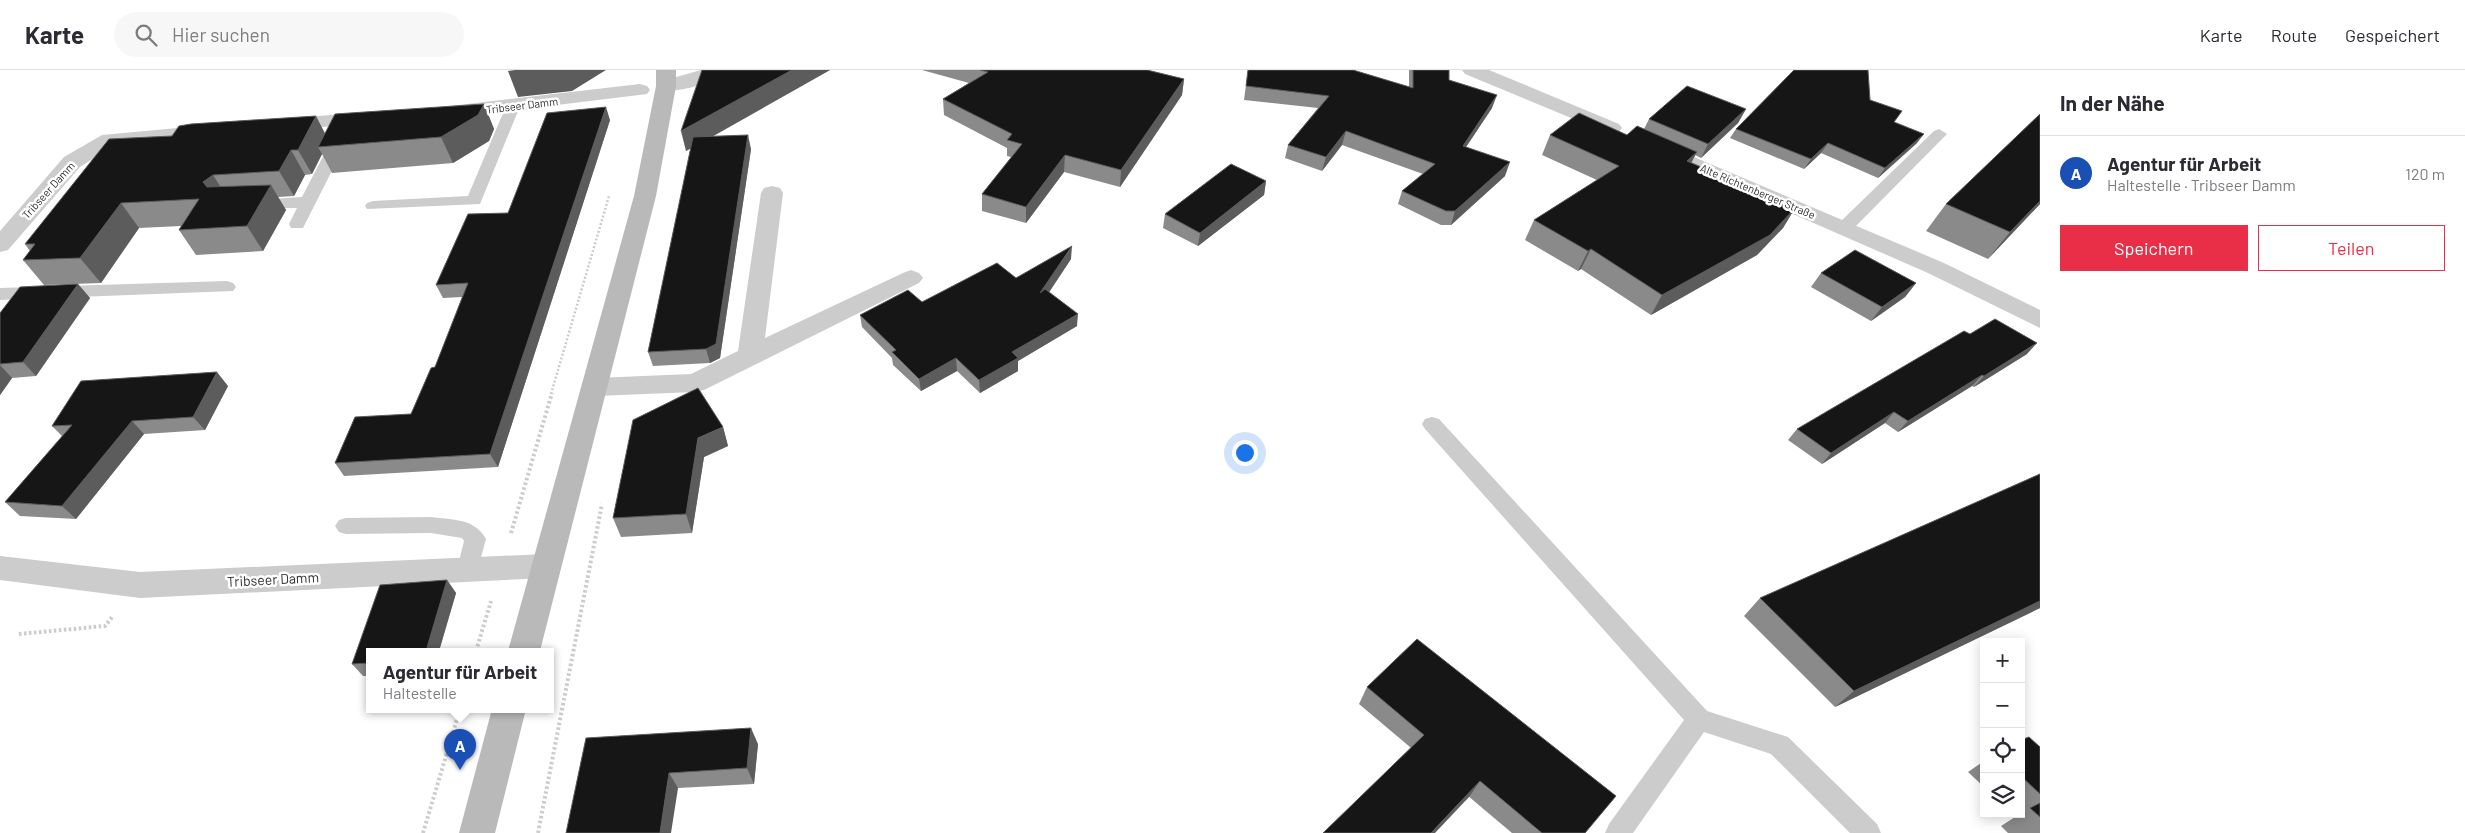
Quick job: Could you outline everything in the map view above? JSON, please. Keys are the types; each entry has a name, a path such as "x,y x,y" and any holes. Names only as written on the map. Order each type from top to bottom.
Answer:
{"main road":[{"path":"525,648 596,387 644,196 666,78"},
{"path":"477,833 508,713"}],"street":[{"name":"Alte Richtenberger Straße","path":"1472,70 1478,70 1936,268 2040,320"},
{"path":"666,78 708,74"},
{"name":"Tribseer Damm","path":"427,114 513,106 640,90"},
{"path":"263,127 383,117"},
{"name":"Tribseer Damm","path":"0,245 72,162 109,139 234,129"},
{"path":"750,357 772,193"},
{"path":"596,387 695,384 911,278"},
{"name":"Tribseer Damm","path":"0,568 140,585 546,566"}],"lane":[{"path":"640,90 666,78"},
{"path":"373,206 474,201 513,106"},
{"path":"297,224 349,120"},
{"path":"1844,228 1938,134"},
{"path":"239,206 308,202"},
{"path":"0,294 227,287"},
{"path":"1432,424 1699,719 1779,744 1868,833"},
{"path":"346,526 431,525 468,531 475,539 468,570"},
{"path":"1618,833 1699,719"}],"path":[{"path":"477,648 609,196"},
{"path":"538,833 603,500"},
{"path":"19,634 105,626 140,585"},
{"path":"423,833 459,713"}],"building":[{"path":"702,70 792,70 681,131"},
{"path":"980,70 1147,70 1184,79 1121,170 1065,155 1026,207 982,194 1022,144 1007,140 1012,134 943,99 988,72"},
{"path":"1248,70 1353,70 1413,88 1413,70 1449,70 1449,80 1497,95 1463,146 1510,162 1455,211 1446,211 1402,191 1435,164 1346,131 1326,157 1288,145 1329,96 1246,86"},
{"path":"1794,70 1868,70 1870,100 1902,111 1894,122 1924,134 1885,168 1828,143 1811,159 1736,129"},
{"path":"1687,86 1746,109 1708,144 1649,119"},
{"path":"484,104 478,115 441,137 318,147 335,114"},
{"path":"606,107 490,454 335,463 355,417 411,414 431,368 435,367 468,283 436,285 468,214 508,213 547,113"},
{"path":"1579,113 1627,135 1637,126 1697,152 1687,161 1795,208 1770,235 1662,295 1591,249 1588,251 1534,220 1619,166 1550,135"},
{"path":"2040,114 2040,201 2010,232 1946,204"},
{"path":"316,116 298,150 291,150 279,171 213,175 203,182 207,187 271,185 247,226 179,230 199,199 121,203 80,258 23,260 35,244 25,244 109,139 172,136 179,126 191,124"},
{"path":"748,135 716,344 706,349 648,352 693,137"},
{"path":"1231,164 1266,181 1200,233 1165,214"},
{"path":"1072,246 1040,293 1045,289 1078,314 1012,352 1018,358 979,380 956,358 919,379 892,352 896,350 860,315 908,290 922,302 997,263 1016,278"},
{"path":"1855,250 1916,283 1882,307 1821,273"},
{"path":"78,284 23,362 0,364 0,313 20,287"},
{"path":"1995,319 2037,343 1908,421 1894,412 1831,453 1797,429 1964,331 1970,334"},
{"path":"217,372 193,417 132,421 62,506 5,502 72,425 52,426 81,381"},
{"path":"698,388 723,427 698,438 686,514 613,518 633,420"},
{"path":"2040,474 2040,601 1854,691 1760,598"},
{"path":"447,580 427,648 366,648 366,663 352,664 380,585"},
{"path":"1417,639 1616,796 1585,833 1542,833 1480,781 1431,833 1323,833 1424,735 1367,687"},
{"path":"751,728 747,768 669,773 660,833 566,833 586,738"},
{"path":"2029,737 2040,747 2040,794 2025,780 2025,738"},
{"path":"2040,803 2040,817 2030,808"}],"place":[{"name":"Agentur für Arbeit","path":"460,770"}]}
